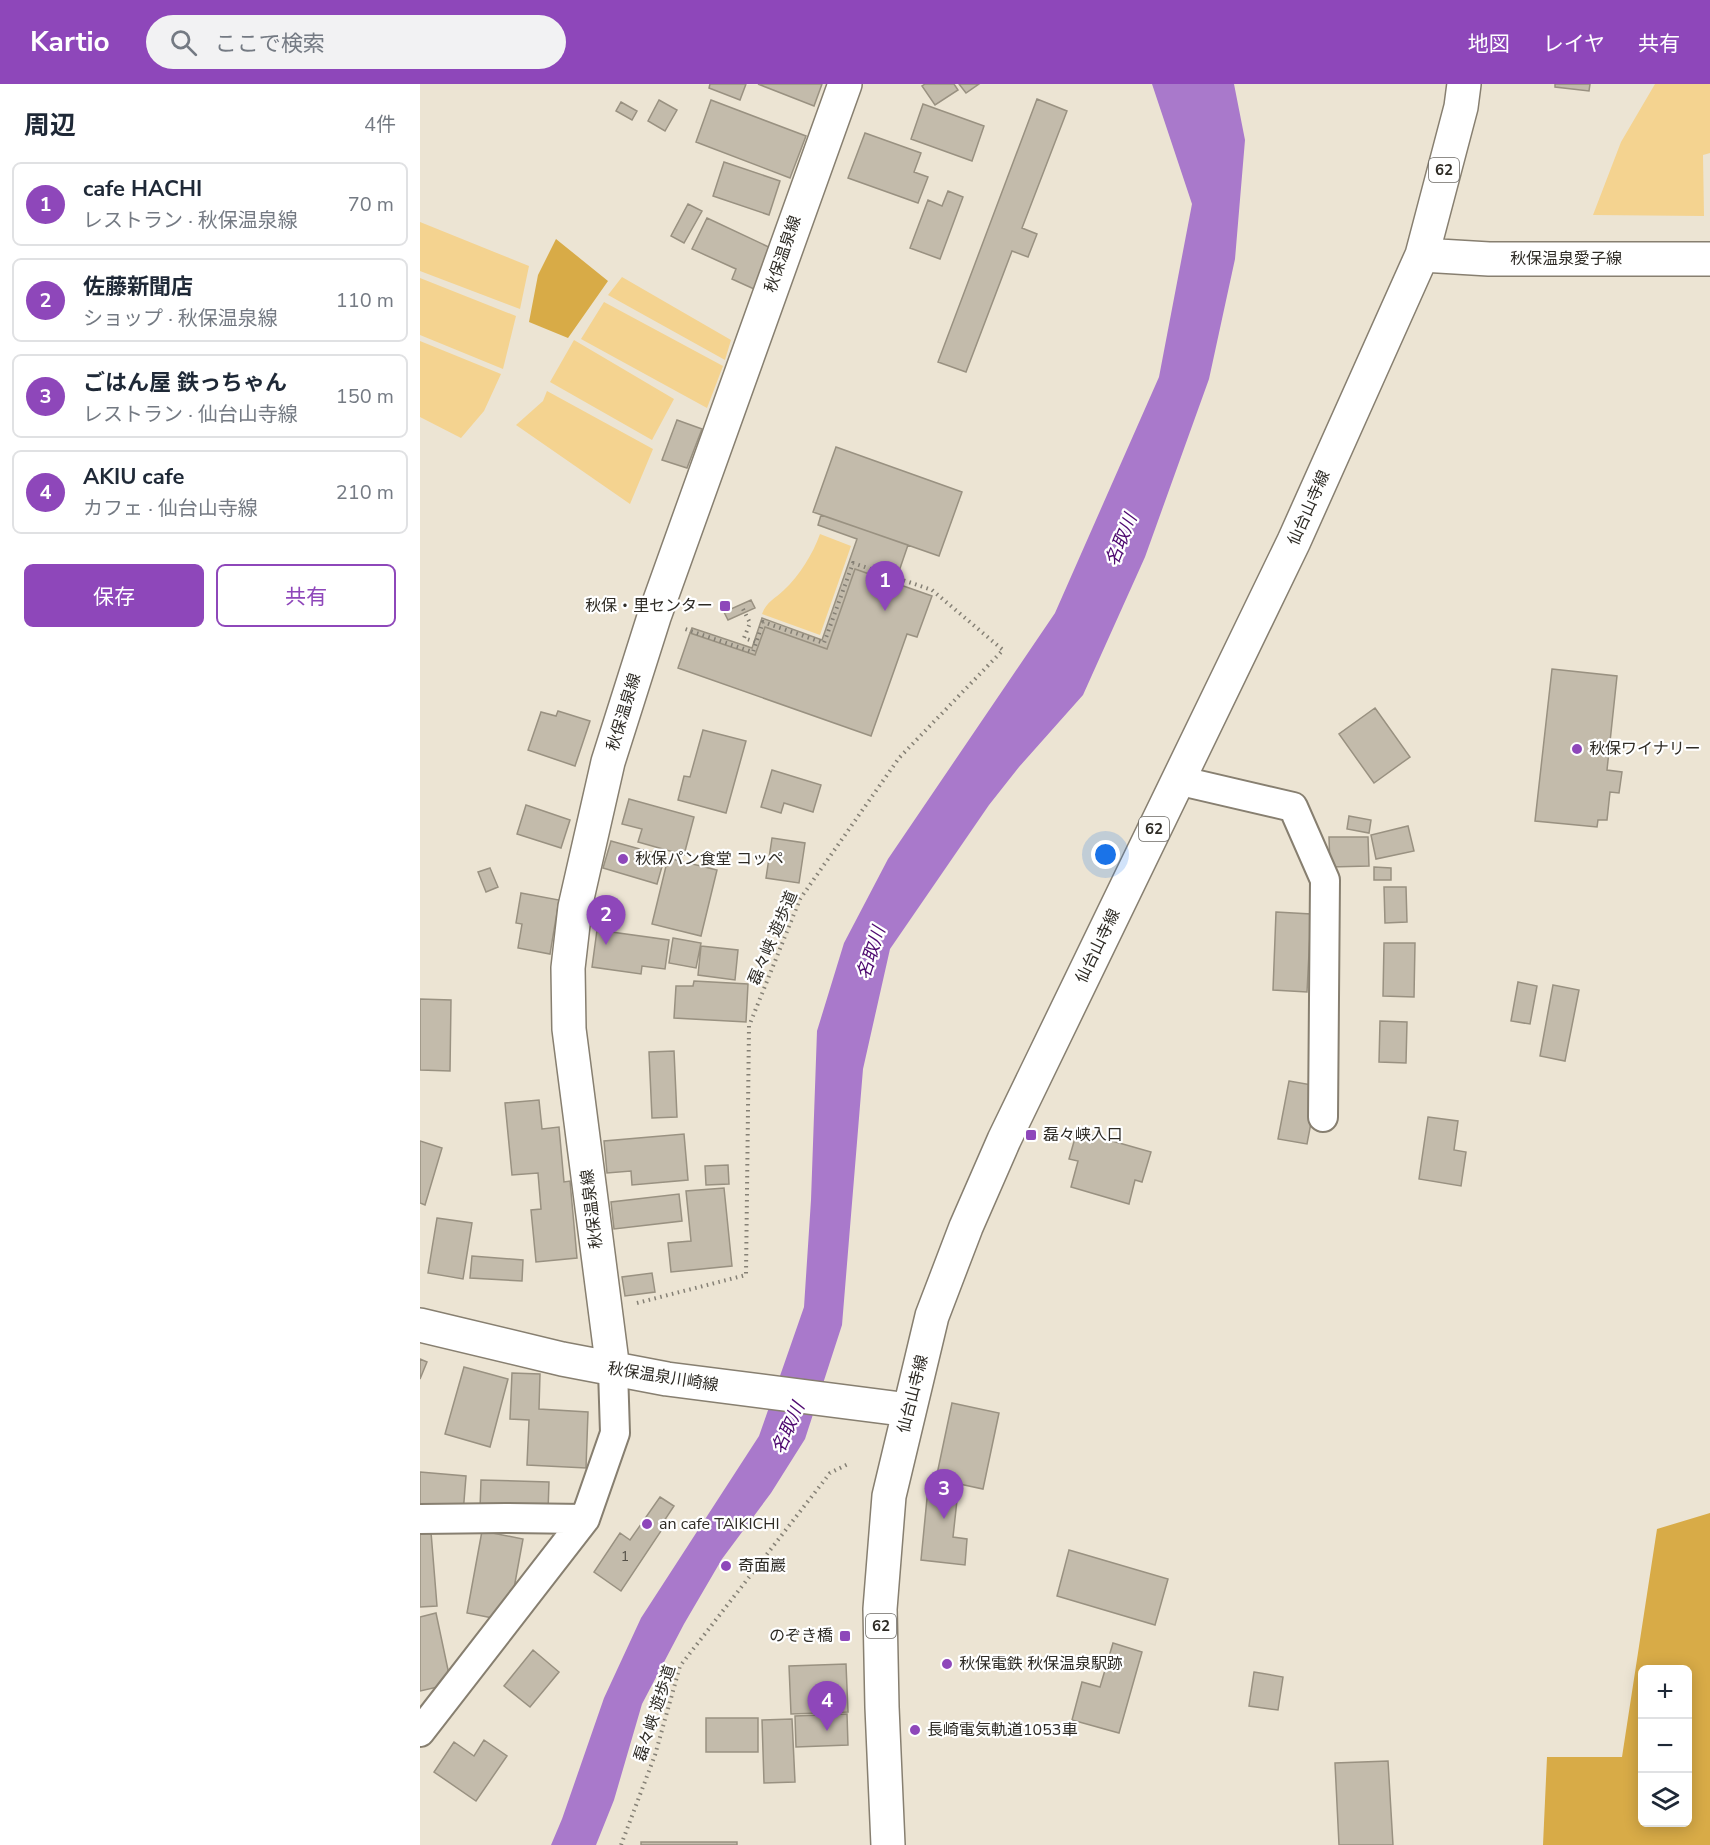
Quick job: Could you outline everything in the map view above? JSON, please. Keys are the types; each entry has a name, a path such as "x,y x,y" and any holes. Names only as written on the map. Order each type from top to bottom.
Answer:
{"main road":[{"name":"秋保温泉線","path":"613,1370 606,1331 569,1029 568,968 575,907 608,762 654,617 845,84"},
{"name":"仙台山寺線","path":"888,1845 880,1609 889,1496 932,1316 966,1227 1004,1140 1294,541 1422,255 1461,107 1464,84"},
{"name":"秋保温泉愛子線","path":"1422,255 1489,259 1710,259"},
{"name":"秋保温泉川崎線","path":"420,1325 613,1370 688,1383 909,1410"}],"street":[{"path":"1177,780 1293,807 1326,880 1323,1117"},
{"path":"420,1732 585,1519 615,1433 613,1370"},
{"path":"420,1519 585,1519"}],"path":[{"name":"磊々峡 遊歩道","path":"627,1305 746,1275 748,1026 800,899 899,758 1003,650 932,590 853,563 824,643 763,622 756,642"},
{"path":"654,617 753,652 756,642 744,638 750,623 743,609"},
{"name":"磊々峡 遊歩道","path":"621,1845 655,1755 680,1666 830,1473 848,1464"}],"shaded area":[{"path":"1655,84 1710,84 1710,153 1703,155 1704,216 1593,215 1621,142"},
{"path":"420,222 529,266 520,309 420,271"},
{"path":"556,239 608,281 568,338 529,322 538,275"},
{"path":"622,277 731,340 725,360 608,295"},
{"path":"420,278 516,316 503,369 420,335"},
{"path":"604,302 723,366 707,408 581,339"},
{"path":"574,340 674,399 652,440 550,382"},
{"path":"420,341 501,374 484,411 461,438 420,417"},
{"path":"547,391 653,449 630,504 516,425 543,401"},
{"path":"820,534 851,546 820,635 762,614 769,603 790,584 800,571 814,549"},
{"path":"1710,1513 1710,1845 1543,1845 1547,1757 1622,1757 1657,1529"}],"water":[{"name":"名取川","path":"1152,84 1234,84 1245,140 1235,259 1209,379 1145,557 1083,695 1019,767 989,805 890,949 863,1069 842,1325 805,1439 771,1493 722,1559 684,1624 642,1704 614,1800 596,1845 551,1845 604,1698 641,1618 759,1436 804,1307 811,1200 817,1031 844,943 888,859 1055,613 1159,377 1192,204"}],"building":[{"path":"710,84 746,84 740,100 709,88"},
{"path":"758,84 822,84 814,106"},
{"path":"925,84 954,84 958,90 935,105 922,86"},
{"path":"959,84 979,84 966,93"},
{"path":"1555,84 1590,84 1589,91 1555,87"},
{"path":"1037,99 1067,111 1022,228 1037,234 1028,257 1012,251 966,372 938,362"},
{"path":"659,100 677,110 665,131 648,121"},
{"path":"711,100 806,136 790,178 696,142"},
{"path":"621,102 637,111 632,120 616,111"},
{"path":"923,104 984,126 972,161 911,139"},
{"path":"865,133 921,153 914,172 928,177 918,203 848,178"},
{"path":"724,162 780,181 769,215 713,196"},
{"path":"948,191 963,197 940,259 910,248 928,200 942,206"},
{"path":"688,204 702,211 684,243 671,236"},
{"path":"707,218 773,249 754,289 732,279 736,269 692,249"},
{"path":"677,420 702,429 687,468 662,460"},
{"path":"836,447 962,492 939,556 813,512"},
{"path":"821,515 908,545 895,583 855,569 827,649 765,627 755,655 690,633 692,628 752,648 762,618 822,640 857,539 818,525"},
{"path":"855,569 932,596 917,637 907,634 871,736 678,668 690,633 755,655 765,627 827,649"},
{"path":"751,600 755,608 728,620 724,612"},
{"path":"1552,669 1617,676 1607,770 1622,772 1619,793 1610,792 1607,820 1598,820 1597,827 1535,821"},
{"path":"1375,708 1410,757 1374,783 1339,734"},
{"path":"558,711 590,721 575,766 528,750 541,712 556,716"},
{"path":"703,730 746,741 726,813 678,800 684,776 690,777"},
{"path":"772,770 821,785 813,812 784,803 781,813 761,807"},
{"path":"629,799 694,817 684,855 638,842 642,829 622,824"},
{"path":"526,805 570,820 561,848 517,834"},
{"path":"1349,816 1371,820 1369,833 1347,829"},
{"path":"1408,826 1414,851 1376,859 1371,835"},
{"path":"1329,837 1368,837 1369,866 1330,867"},
{"path":"772,838 805,843 799,883 766,878"},
{"path":"611,841 665,856 657,884 603,868"},
{"path":"668,858 717,870 701,936 652,924"},
{"path":"1374,867 1391,868 1391,880 1374,880"},
{"path":"490,868 498,887 486,892 478,872"},
{"path":"1384,887 1406,887 1407,922 1385,923"},
{"path":"521,893 559,900 550,954 518,948 522,924 516,923"},
{"path":"1276,912 1311,914 1307,992 1273,990"},
{"path":"597,930 669,940 665,969 642,966 641,974 592,967"},
{"path":"673,938 701,943 696,968 669,963"},
{"path":"1384,943 1415,943 1414,997 1383,996"},
{"path":"701,946 738,950 735,980 698,975"},
{"path":"694,981 748,984 746,1022 674,1018 676,986 693,986"},
{"path":"1518,982 1537,986 1530,1024 1511,1021"},
{"path":"1553,985 1579,990 1565,1061 1540,1056"},
{"path":"420,999 451,1000 450,1071 420,1070"},
{"path":"1380,1021 1407,1022 1406,1063 1379,1062"},
{"path":"674,1051 677,1117 652,1118 649,1052"},
{"path":"1289,1081 1318,1086 1307,1144 1278,1139"},
{"path":"539,1100 542,1129 559,1127 564,1182 570,1181 577,1258 536,1262 531,1210 541,1209 538,1173 512,1175 505,1103"},
{"path":"1428,1117 1458,1121 1454,1150 1466,1152 1461,1186 1419,1179"},
{"path":"1077,1131 1151,1152 1142,1182 1135,1180 1129,1204 1071,1187 1078,1161 1069,1159"},
{"path":"684,1134 688,1180 632,1185 631,1171 607,1173 604,1141"},
{"path":"420,1141 442,1148 425,1205 420,1203"},
{"path":"728,1165 729,1184 706,1185 705,1166"},
{"path":"724,1188 732,1266 671,1272 668,1243 691,1241 686,1191"},
{"path":"679,1194 682,1221 614,1229 611,1202"},
{"path":"437,1218 472,1223 463,1279 428,1273"},
{"path":"472,1256 523,1260 522,1281 470,1278"},
{"path":"652,1273 655,1292 625,1296 622,1277"},
{"path":"420,1359 427,1362 420,1379"},
{"path":"464,1367 508,1379 490,1447 445,1434"},
{"path":"512,1373 540,1374 539,1409 588,1412 586,1468 527,1465 529,1420 510,1419"},
{"path":"952,1403 999,1413 983,1489 936,1479"},
{"path":"420,1472 466,1476 463,1514 420,1510"},
{"path":"481,1480 549,1482 548,1511 480,1509"},
{"path":"928,1488 958,1491 953,1537 967,1539 965,1565 921,1560"},
{"path":"660,1497 674,1506 662,1524 665,1525 621,1591 594,1572 620,1533 630,1540"},
{"path":"482,1531 523,1539 508,1621 467,1613"},
{"path":"431,1532 437,1606 420,1607 420,1533"},
{"path":"1069,1550 1168,1579 1155,1625 1057,1596"},
{"path":"436,1613 451,1684 420,1691 420,1617"},
{"path":"1113,1643 1142,1652 1119,1733 1072,1720 1082,1682 1100,1687"},
{"path":"533,1650 559,1672 530,1707 504,1686"},
{"path":"846,1664 848,1712 791,1714 789,1666"},
{"path":"1254,1672 1283,1677 1278,1710 1249,1706"},
{"path":"847,1714 848,1745 796,1747 795,1716"},
{"path":"706,1718 758,1718 758,1752 706,1752"},
{"path":"792,1719 795,1782 764,1783 762,1720"},
{"path":"484,1740 507,1756 476,1801 434,1772 454,1742 474,1756"},
{"path":"1388,1761 1393,1845 1339,1845 1335,1763"},
{"path":"641,1842 737,1842 737,1845 641,1845"}],"place":[{"name":"秋保・里センター","path":"725,606"},
{"name":"cafe HACHI","path":"885,611"},
{"name":"秋保ワイナリー","path":"1577,749"},
{"name":"秋保パン食堂 コッペ","path":"623,859"},
{"name":"佐藤新聞店","path":"606,945"},
{"name":"磊々峡入口","path":"1031,1135"},
{"name":"ごはん屋 鉄っちゃん","path":"944,1519"},
{"name":"an cafe TAIKICHI","path":"647,1524"},
{"name":"奇面巖","path":"726,1566"},
{"name":"のぞき橋","path":"845,1636"},
{"name":"秋保電鉄 秋保温泉駅跡","path":"947,1664"},
{"name":"長崎電気軌道1053車","path":"915,1730"},
{"name":"AKIU cafe","path":"827,1731"}]}
